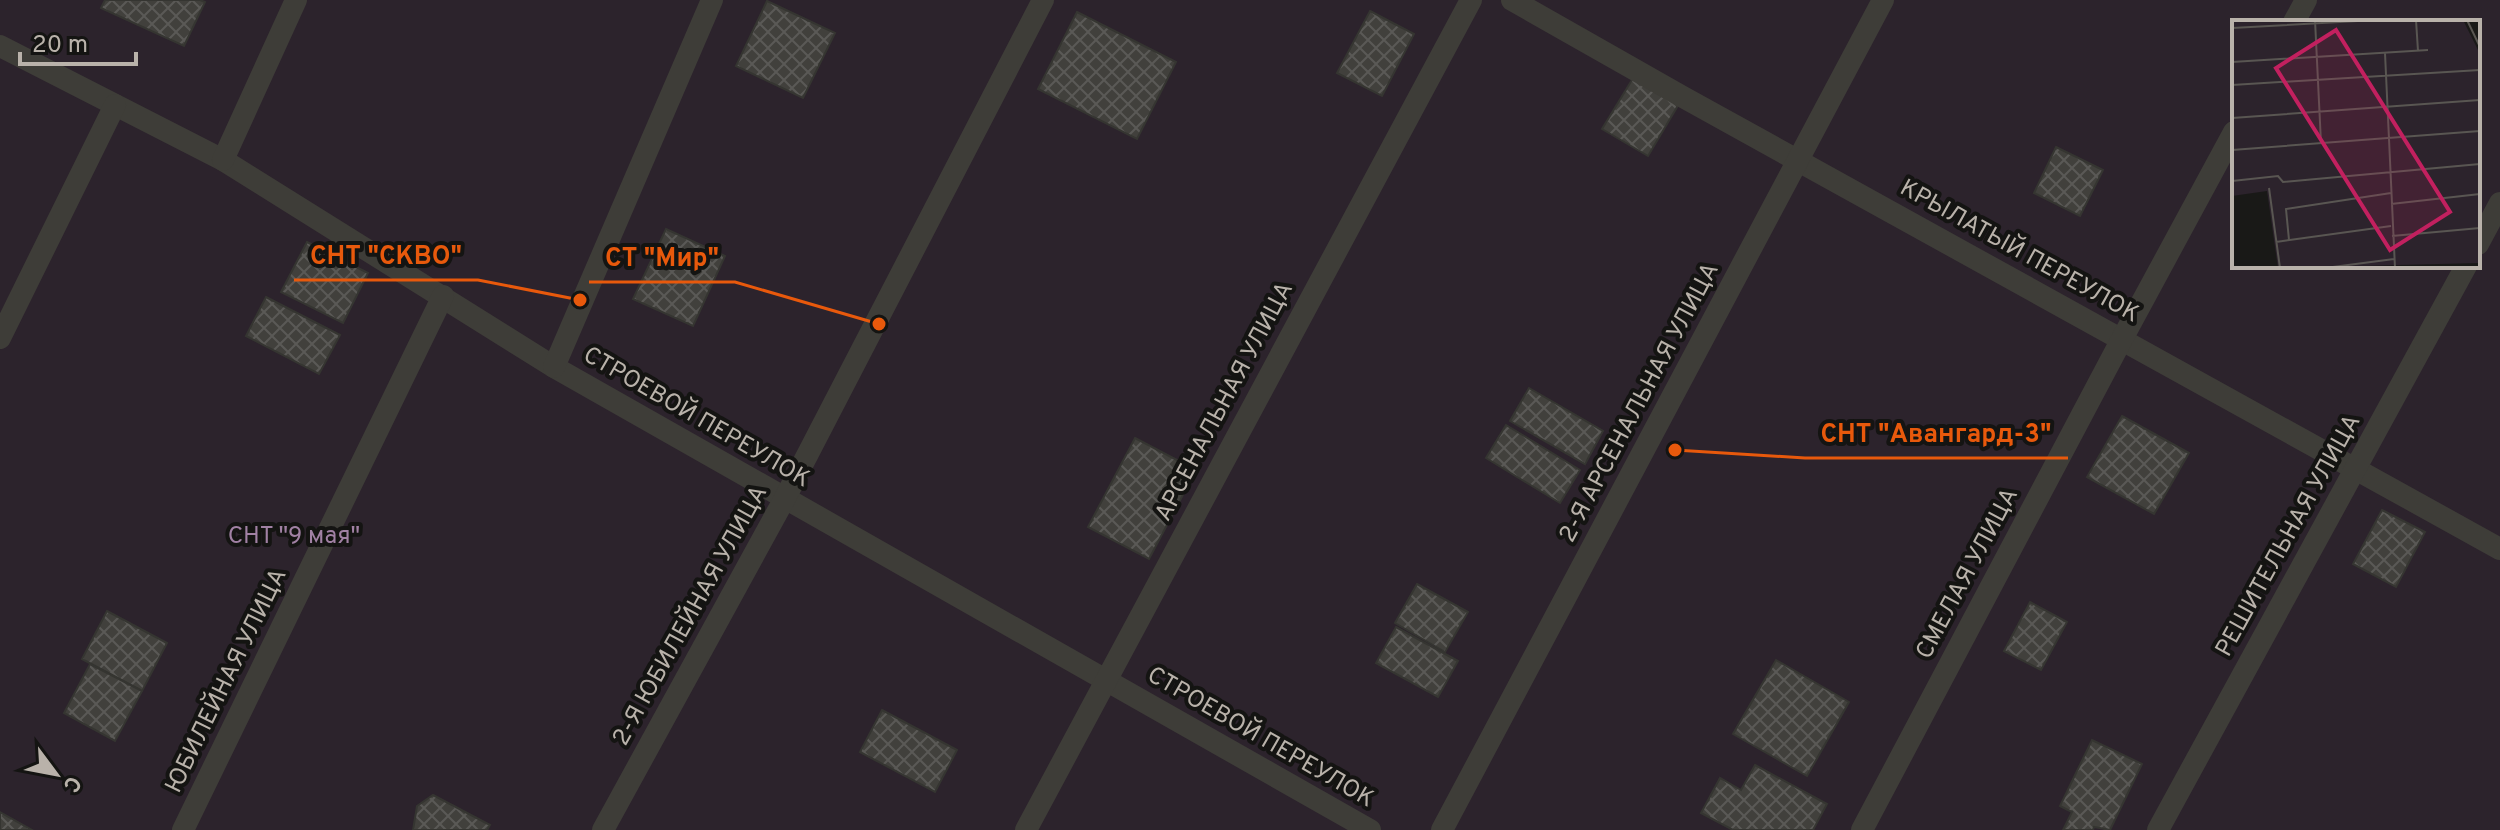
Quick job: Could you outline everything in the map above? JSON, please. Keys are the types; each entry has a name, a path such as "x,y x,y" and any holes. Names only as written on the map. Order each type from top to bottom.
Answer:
{"lane":[{"path":"223,160 296,0"},
{"path":"554,367 712,0"},
{"name":"2-Я ЮБИЛЕЙНАЯ УЛИЦА","path":"603,830 785,498 1043,0"},
{"name":"АРСЕНАЛЬНАЯ УЛИЦА","path":"1026,830 1471,0"},
{"name":"КРЫЛАТЫЙ ПЕРЕУЛОК","path":"1512,0 2500,549"},
{"name":"2-Я АРСЕНАЛЬНАЯ УЛИЦА","path":"1442,830 1883,0"},
{"path":"2295,20 2306,0"},
{"name":"СТРОЕВОЙ ПЕРЕУЛОК","path":"0,46 223,160 554,367 1370,830"},
{"path":"0,338 115,105"},
{"name":"СМЕЛАЯ УЛИЦА","path":"1862,830 2232,136"},
{"path":"2480,240 2500,203"},
{"name":"РЕШИТЕЛЬНАЯ УЛИЦА","path":"2158,830 2465,268"},
{"name":"ЮБИЛЕЙНАЯ УЛИЦА","path":"183,830 443,296"}],"green space":[{"name":"СНТ \"9 мая\"","path":"0,0 2500,0 2500,830 0,830"}],"building":[{"path":"105,0 205,2 184,46 101,8"},
{"path":"767,1 835,33 803,98 736,66"},
{"path":"1370,11 1414,34 1382,96 1337,73"},
{"path":"1077,12 1176,62 1137,139 1038,89"},
{"path":"1638,70 1683,97 1648,156 1602,129"},
{"path":"2056,147 2103,170 2080,216 2034,193"},
{"path":"666,229 725,256 693,326 633,299"},
{"path":"307,242 368,273 343,323 281,292"},
{"path":"266,297 340,335 319,374 246,336"},
{"path":"1529,388 1603,431 1585,464 1510,421"},
{"path":"2122,416 2189,453 2154,514 2087,477"},
{"path":"1506,425 1580,470 1560,503 1486,458"},
{"path":"1135,438 1196,470 1149,559 1088,527"},
{"path":"2382,510 2425,532 2396,587 2353,564"},
{"path":"1417,584 1468,612 1445,652 1395,623"},
{"path":"2030,602 2067,622 2041,670 2004,651"},
{"path":"107,611 167,643 142,691 82,659"},
{"path":"1396,627 1458,661 1438,697 1376,663"},
{"path":"1776,660 1849,702 1807,776 1733,734"},
{"path":"90,664 142,691 115,741 64,713"},
{"path":"882,710 957,750 935,792 860,752"},
{"path":"2092,740 2142,764 2110,830 2094,827 2093,830 2063,830 2072,812 2060,806"},
{"path":"1755,765 1827,804 1813,830 1733,830 1701,813 1720,778 1741,790"},
{"path":"433,795 490,825 487,830 413,830 417,806"},
{"path":"0,812 32,830 0,830"}],"place":[{"name":"СНТ \"СКВО\"","path":"580,300"},
{"name":"СТ \"Мир\"","path":"879,324"},
{"name":"СНТ \"Авангард-3\"","path":"1675,450"}]}
